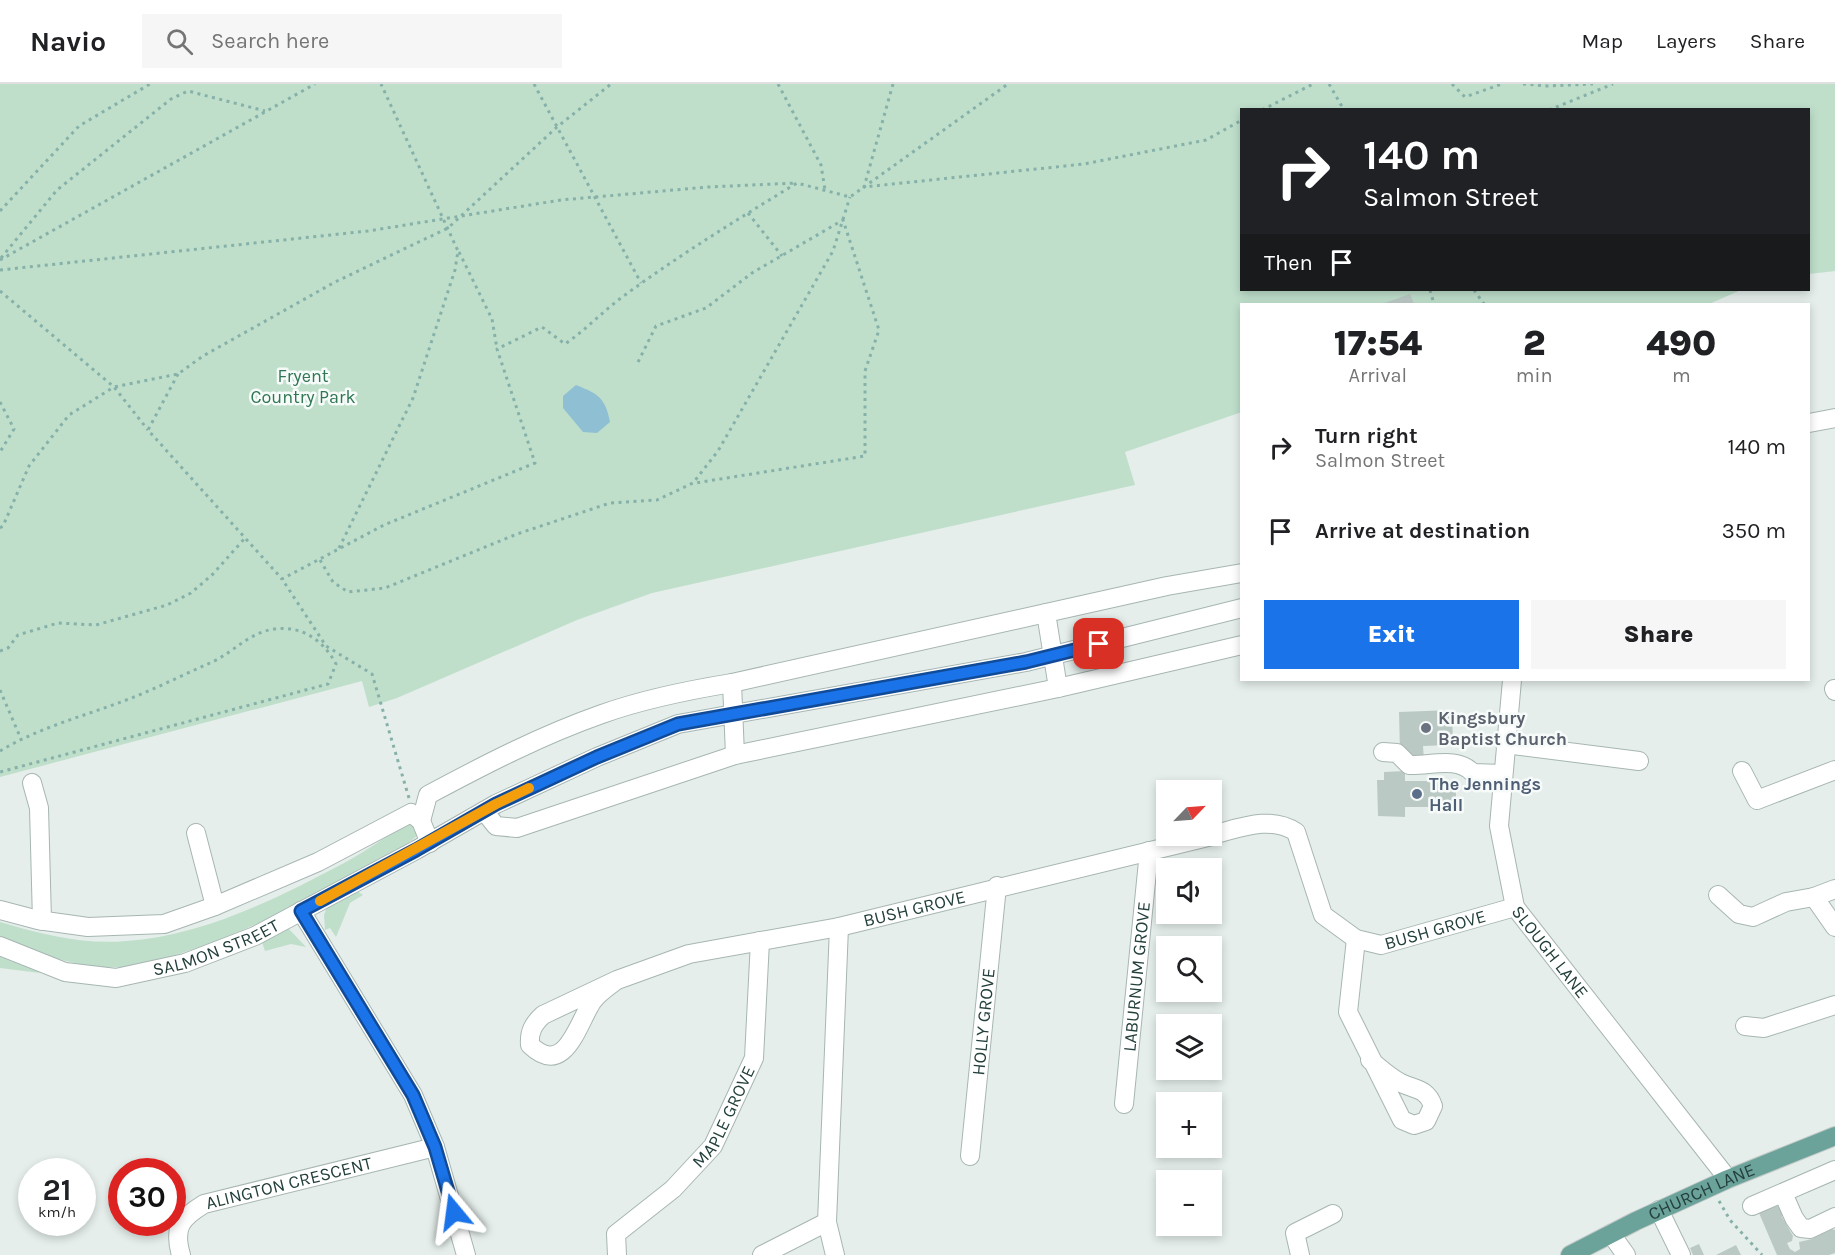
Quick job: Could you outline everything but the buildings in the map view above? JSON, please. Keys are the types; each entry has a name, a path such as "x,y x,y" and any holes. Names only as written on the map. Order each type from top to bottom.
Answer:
{"main road":[{"name":"CHURCH LANE","path":"1570,1255 1710,1187 1835,1137"}],"street":[{"path":"1810,423 1835,418"},
{"path":"0,910 42,921 88,927 164,924 215,906 416,817 428,795 477,768 603,713 655,698 732,683 1167,586 1240,573"},
{"name":"SALMON STREET","path":"0,946 64,972 116,978 185,963 255,936 430,843 484,811 597,757 678,724 1053,654 1240,609"},
{"path":"1046,613 1058,688"},
{"path":"1191,622 1199,654"},
{"path":"484,811 496,826 517,828 735,755 1058,688 1240,645"},
{"name":"SLOUGH LANE","path":"1512,681 1499,826 1515,907 1728,1179"},
{"path":"732,683 735,755"},
{"path":"1505,744 1639,760"},
{"path":"1383,752 1397,753 1409,765 1452,762 1466,766 1473,773 1503,774"},
{"path":"1742,771 1757,800 1835,770"},
{"path":"32,783 39,808 42,921"},
{"path":"416,817 430,843"},
{"name":"BUSH GROVE","path":"1222,833 1265,822 1285,824 1296,832 1323,915 1356,939 1382,945 1515,907"},
{"path":"196,833 215,906"},
{"name":"BUSH GROVE","path":"617,980 594,998 568,1047 551,1056 543,1055 530,1045 529,1034 535,1022 543,1015 617,980 689,954 839,927 998,886 1173,846"},
{"name":"LABURNUM GROVE","path":"1124,1104 1149,852"},
{"name":"HOLLY GROVE","path":"970,1156 998,886"},
{"path":"1718,895 1739,914 1753,917 1786,902 1814,897 1835,889"},
{"path":"1814,897 1835,927"},
{"path":"301,911 413,1095 435,1147 466,1255"},
{"path":"835,1255 827,1222 839,927"},
{"path":"1356,939 1348,1012 1370,1060"},
{"name":"MAPLE GROVE","path":"617,1255 616,1234 673,1189 713,1146 754,1058 760,941"},
{"path":"1745,1026 1764,1028 1835,1005"},
{"name":"ALINGTON CRESCENT","path":"181,1255 178,1230 186,1215 204,1204 435,1147"},
{"path":"1752,1206 1835,1170"},
{"path":"1783,1193 1801,1228 1810,1229 1835,1217"},
{"path":"1659,1210 1681,1255"},
{"path":"1300,1255 1295,1233 1333,1214"},
{"path":"762,1255 827,1222"},
{"path":"1611,1234 1626,1255"}],"path":[{"path":"0,211 79,126 150,84"},
{"path":"0,260 315,84"},
{"path":"282,579 384,525 535,463 497,349 492,319 381,84"},
{"path":"534,84 641,283"},
{"path":"0,528 3,526 29,466 69,415 114,387 178,374 203,356 335,282 448,228 557,127 611,84"},
{"path":"778,84 821,165 825,190"},
{"path":"864,187 893,84"},
{"path":"693,483 718,451 827,262 850,197 1008,84"},
{"path":"1266,108 1313,84"},
{"path":"1329,84 1343,108"},
{"path":"1452,84 1465,97 1502,84"},
{"path":"1523,84 1547,86 1593,84"},
{"path":"1554,108 1613,84"},
{"path":"0,260 57,190 171,99 188,91 266,111"},
{"path":"864,187 1084,164 1206,140 1240,121"},
{"path":"0,270 368,231 594,196 730,185 797,183 850,197"},
{"path":"497,349 542,327 565,344 589,328 598,314 641,283 797,183"},
{"path":"748,213 782,255"},
{"path":"638,362 656,326 706,308 752,273 843,220"},
{"path":"320,559 333,582 348,592 385,588 517,534 610,503 657,500 693,483 865,456 865,371 879,330 843,220"},
{"path":"338,549 413,398 455,270 458,251"},
{"path":"0,291 114,387 148,430 282,579 336,664 328,684 0,772"},
{"path":"148,430 178,374"},
{"path":"0,402 14,429 0,452"},
{"path":"0,651 8,648 18,635 58,624 96,625 167,605 191,593 213,574 245,538"},
{"path":"0,751 21,739 140,695 223,657 244,639 274,629 303,632 372,674 416,817"},
{"path":"0,690 21,739"},
{"path":"1710,1187 1730,1220 1762,1255"}],"green space":[{"name":"Fryent Country Park","path":"0,84 1835,84 1835,271 1810,274 1810,108 1240,108 1240,291 1739,291 1711,303 1240,303 1240,413 1125,452 1135,485 652,593 577,620 397,698 369,707 362,681 0,777"},
{"path":"411,823 418,835 401,849 303,904 212,943 139,967 91,967 46,956 0,936 0,922 78,940 110,942 154,938 183,932 266,902 353,858"},
{"path":"357,891 363,895 350,903 336,937 330,928 325,930 324,915 328,904"},
{"path":"287,927 306,947 291,944 265,951 261,939"},
{"path":"0,954 3,954 40,973 0,968"}],"water":[{"path":"576,385 595,394 606,407 610,422 597,433 583,432 563,408 563,396"}],"slow traffic":[{"path":"320,901 529,788"}],"place":[{"name":"Kingsbury Baptist Church","path":"1426,728"},
{"name":"The Jennings Hall","path":"1417,794"}],"route":[{"path":"454,1212 435,1147 413,1095 301,911 416,850 496,804 597,757 678,724 1026,662 1099,644"}]}
